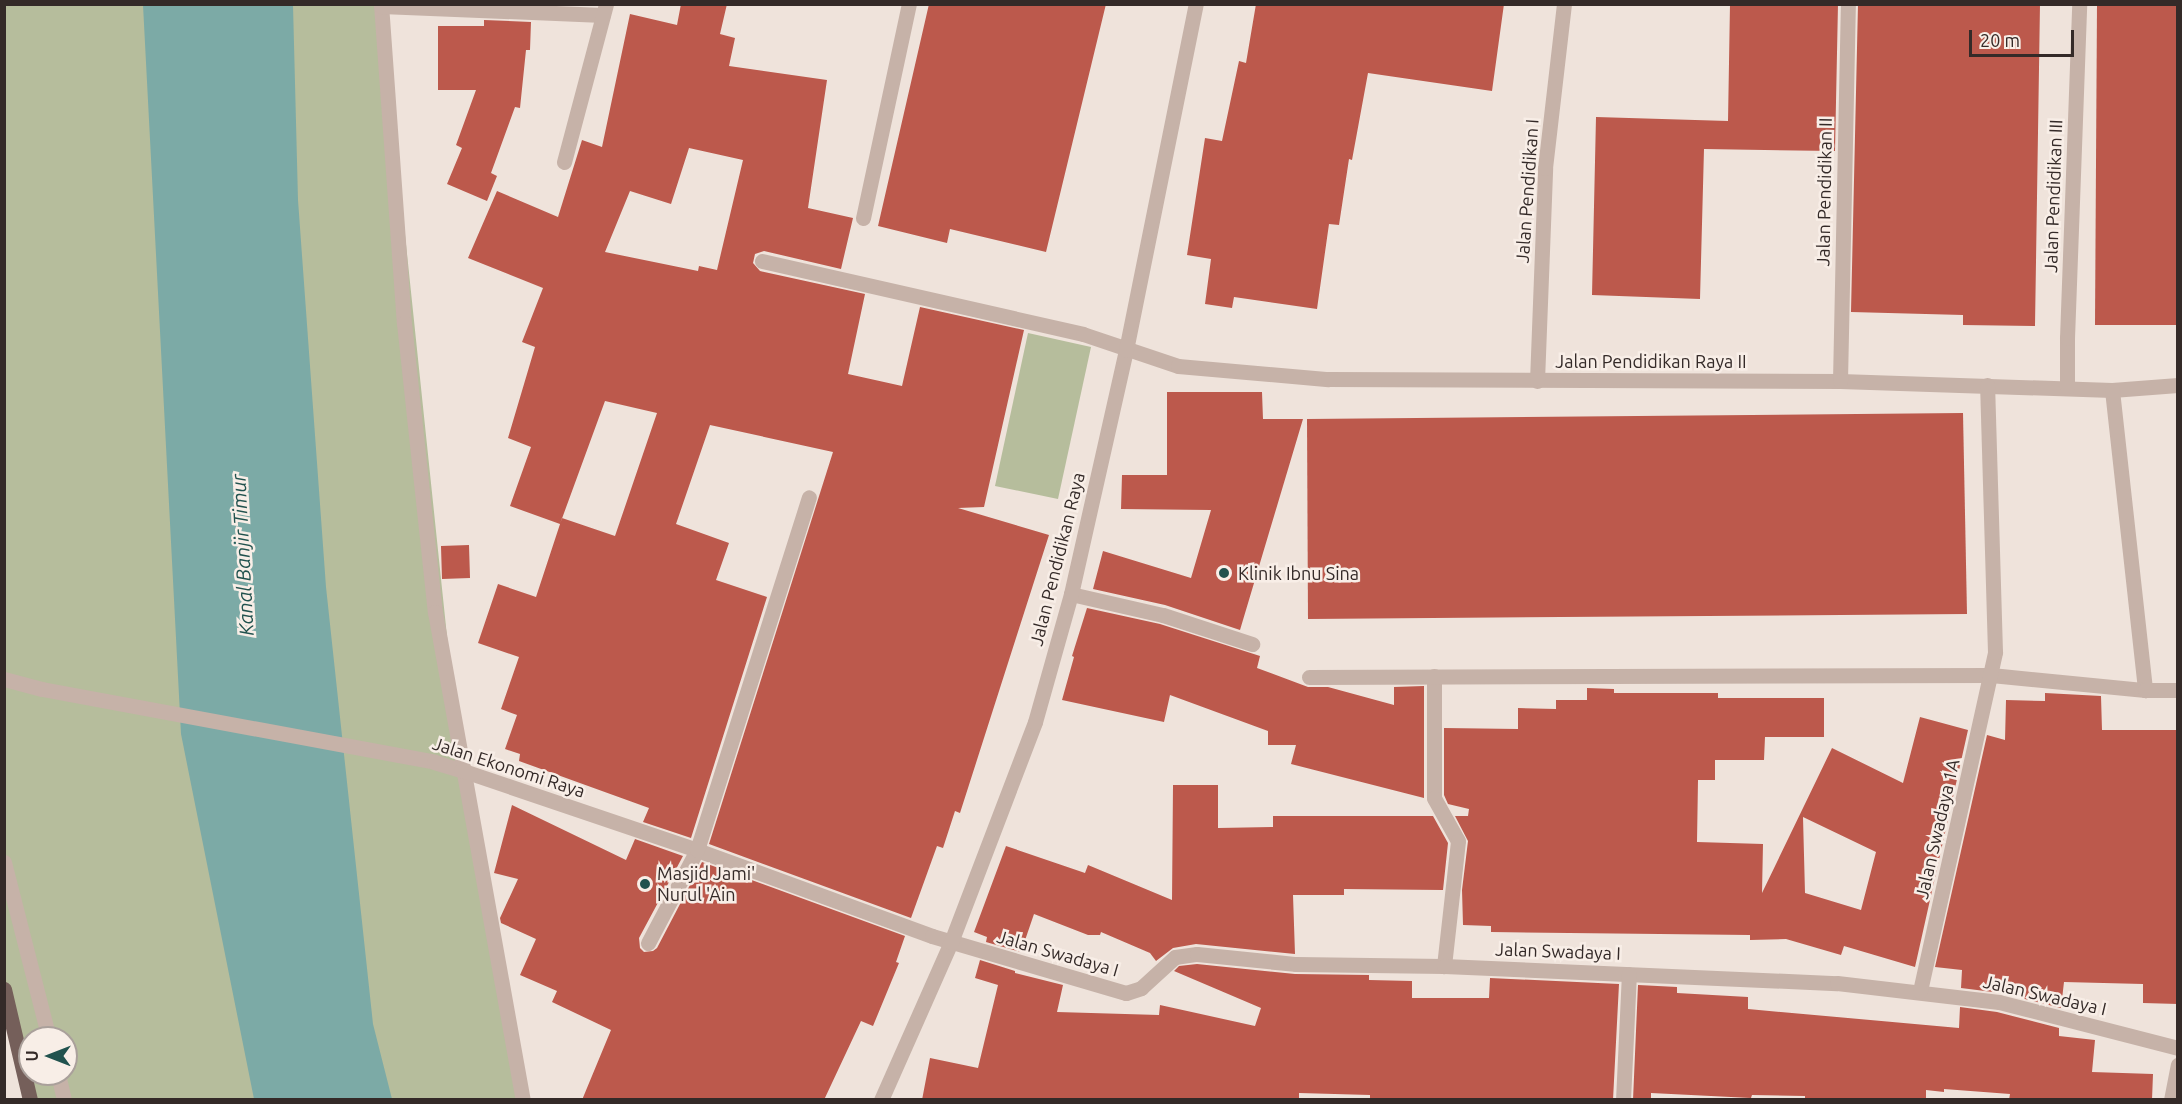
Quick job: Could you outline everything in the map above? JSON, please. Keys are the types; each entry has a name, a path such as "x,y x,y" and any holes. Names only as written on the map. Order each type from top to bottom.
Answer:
{"main road":[{"path":"4,989 30,1100"}],"street":[{"path":"863,218 909,4"},
{"name":"Jalan Pendidikan Raya","path":"881,1100 951,942 1035,722 1071,594 1126,350 1196,4"},
{"name":"Jalan Pendidikan I","path":"1538,381 1545,168 1564,4"},
{"name":"Jalan Pendidikan II","path":"1840,381 1848,4"},
{"name":"Jalan Pendidikan III","path":"2067,388 2079,4"},
{"path":"523,1100 461,770 435,612 406,346 381,5 605,10 564,162"},
{"name":"Jalan Pendidikan Raya II","path":"762,261 1083,334 1178,366 1328,379 1840,381 2112,390 2178,385"},
{"name":"Jalan Swadaya 1A","path":"1920,991 1995,652 1987,385"},
{"path":"2112,390 2145,690"},
{"path":"648,943 697,850 809,497"},
{"path":"1071,594 1163,615 1252,644"},
{"path":"1309,677 1991,675 2145,690 2178,690"},
{"path":"1434,676 1434,798 1458,841 1444,966"},
{"name":"Jalan Ekonomi Raya","path":"4,679 42,689 434,762 697,850 951,942"},
{"path":"4,862 46,1026"},
{"name":"Jalan Swadaya I","path":"951,942 1126,993 1141,988 1175,957 1197,954 1296,964 1444,966 1837,983 1999,1002 2178,1048"},
{"path":"1623,1100 1629,974"},
{"path":"2171,1100 2178,1065"}],"green space":[{"path":"4,5 381,5 461,770 523,1099 30,1099 27,1086 78,1086 78,1026 18,1026 18,1048 4,989"},
{"path":"1028,333 1091,347 1058,499 995,486"}],"water":[{"name":"Kanal Banjir Timur","path":"143,5 293,5 298,200 326,587 373,1024 392,1099 254,1099 181,734"}],"building":[{"path":"681,4 727,4 720,34 735,38 729,66 827,80 808,208 853,218 841,269 764,251 755,254 753,263 760,271 865,294 848,374 902,386 920,307 1024,330 984,507 958,508 1049,535 960,813 955,811 943,848 937,846 911,918 709,844 833,452 710,425 676,524 729,543 716,580 767,597 691,838 643,822 649,808 519,761 520,754 505,749 517,715 501,709 519,657 478,643 498,584 536,597 560,524 510,506 531,447 508,438 535,347 522,342 543,288 468,258 497,191 558,217 582,140 602,147 630,14 677,25","holes":["689,148 743,160 717,270 699,266 698,271 605,252 630,191 671,204","605,401 657,413 615,536 562,518"]},
{"path":"929,4 1106,4 1046,252 950,229 947,243 878,226"},
{"path":"1256,4 1504,4 1492,91 1368,73 1352,160 1349,159 1339,225 1329,224 1317,309 1234,297 1232,308 1205,304 1211,259 1187,255 1205,138 1222,141 1239,61 1246,63"},
{"path":"1730,4 1838,4 1835,151 1704,149 1700,299 1592,295 1596,117 1728,121"},
{"path":"1858,4 2040,4 2035,326 1963,325 1963,315 1851,312"},
{"path":"2097,4 2178,4 2178,325 2095,325"},
{"path":"484,20 531,22 530,50 526,50 520,108 515,107 491,173 497,176 487,201 447,184 462,148 456,145 476,90 438,90 438,26 484,26"},
{"path":"1167,392 1262,392 1263,419 1303,419 1240,630 1165,605 1093,589 1103,551 1191,578 1211,510 1121,509 1122,475 1167,475"},
{"path":"1963,413 1967,614 1308,619 1307,419"},
{"path":"469,545 470,578 442,579 441,546"},
{"path":"1087,608 1160,624 1260,656 1257,668 1308,687 1328,687 1394,705 1394,687 1424,686 1424,798 1291,764 1296,745 1268,745 1268,731 1170,695 1164,722 1062,700 1074,657 1072,656"},
{"path":"1587,688 1614,689 1614,693 1718,693 1718,698 1824,698 1824,737 1765,737 1764,760 1715,760 1715,780 1698,780 1697,842 1763,844 1762,893 1832,748 1903,783 1920,717 1968,730 1915,967 1844,946 1841,955 1786,939 1750,940 1750,935 1491,932 1491,926 1463,925 1462,890 1468,841 1455,816 1468,816 1469,809 1448,804 1444,795 1444,728 1518,729 1518,708 1556,709 1556,700 1587,700","holes":["1803,817 1876,852 1861,910 1805,893"]},
{"path":"2045,693 2101,696 2102,730 2178,730 2178,1004 2143,1003 2143,984 2064,982 2061,1008 2001,993 1961,988 1962,970 1935,967 1987,735 2005,740 2006,700 2045,701"},
{"path":"1173,785 1218,785 1218,828 1273,827 1273,816 1433,816 1448,843 1443,890 1344,889 1344,895 1293,895 1295,954 1196,944 1173,948 1156,961 1150,953 1101,932 1100,935 1088,935 1034,914 1021,952 986,942 987,937 974,932 1006,846 1085,873 1088,865 1172,900"},
{"path":"512,805 626,860 635,839 683,856 639,938 640,948 644,952 657,948 702,862 905,936 896,962 899,963 873,1026 861,1021 824,1100 582,1100 611,1030 552,1002 557,991 520,975 536,939 501,923 500,918 518,879 494,873"},
{"path":"980,960 1015,971 1015,973 1063,985 1057,1012 1159,1015 1160,1005 1255,1026 1261,1008 1174,971 1179,966 1197,964 1295,974 1369,975 1369,980 1412,981 1412,998 1489,998 1490,978 1619,984 1613,1100 1370,1100 1370,1095 1299,1093 1299,1100 922,1100 930,1058 978,1068 998,985 975,978"},
{"path":"1638,985 1677,987 1677,993 1748,997 1748,1009 1959,1028 1960,1007 1997,1012 2059,1028 2059,1036 2095,1040 2092,1072 2153,1074 2152,1100 2009,1100 2010,1094 1944,1089 1944,1092 1926,1090 1926,1100 1805,1100 1805,1096 1752,1095 1751,1098 1651,1093 1651,1100 1633,1100"}],"place":[{"name":"Klinik Ibnu Sina","path":"1224,573"},
{"name":"Masjid Jami' Nurul 'Ain","path":"645,884"}]}
